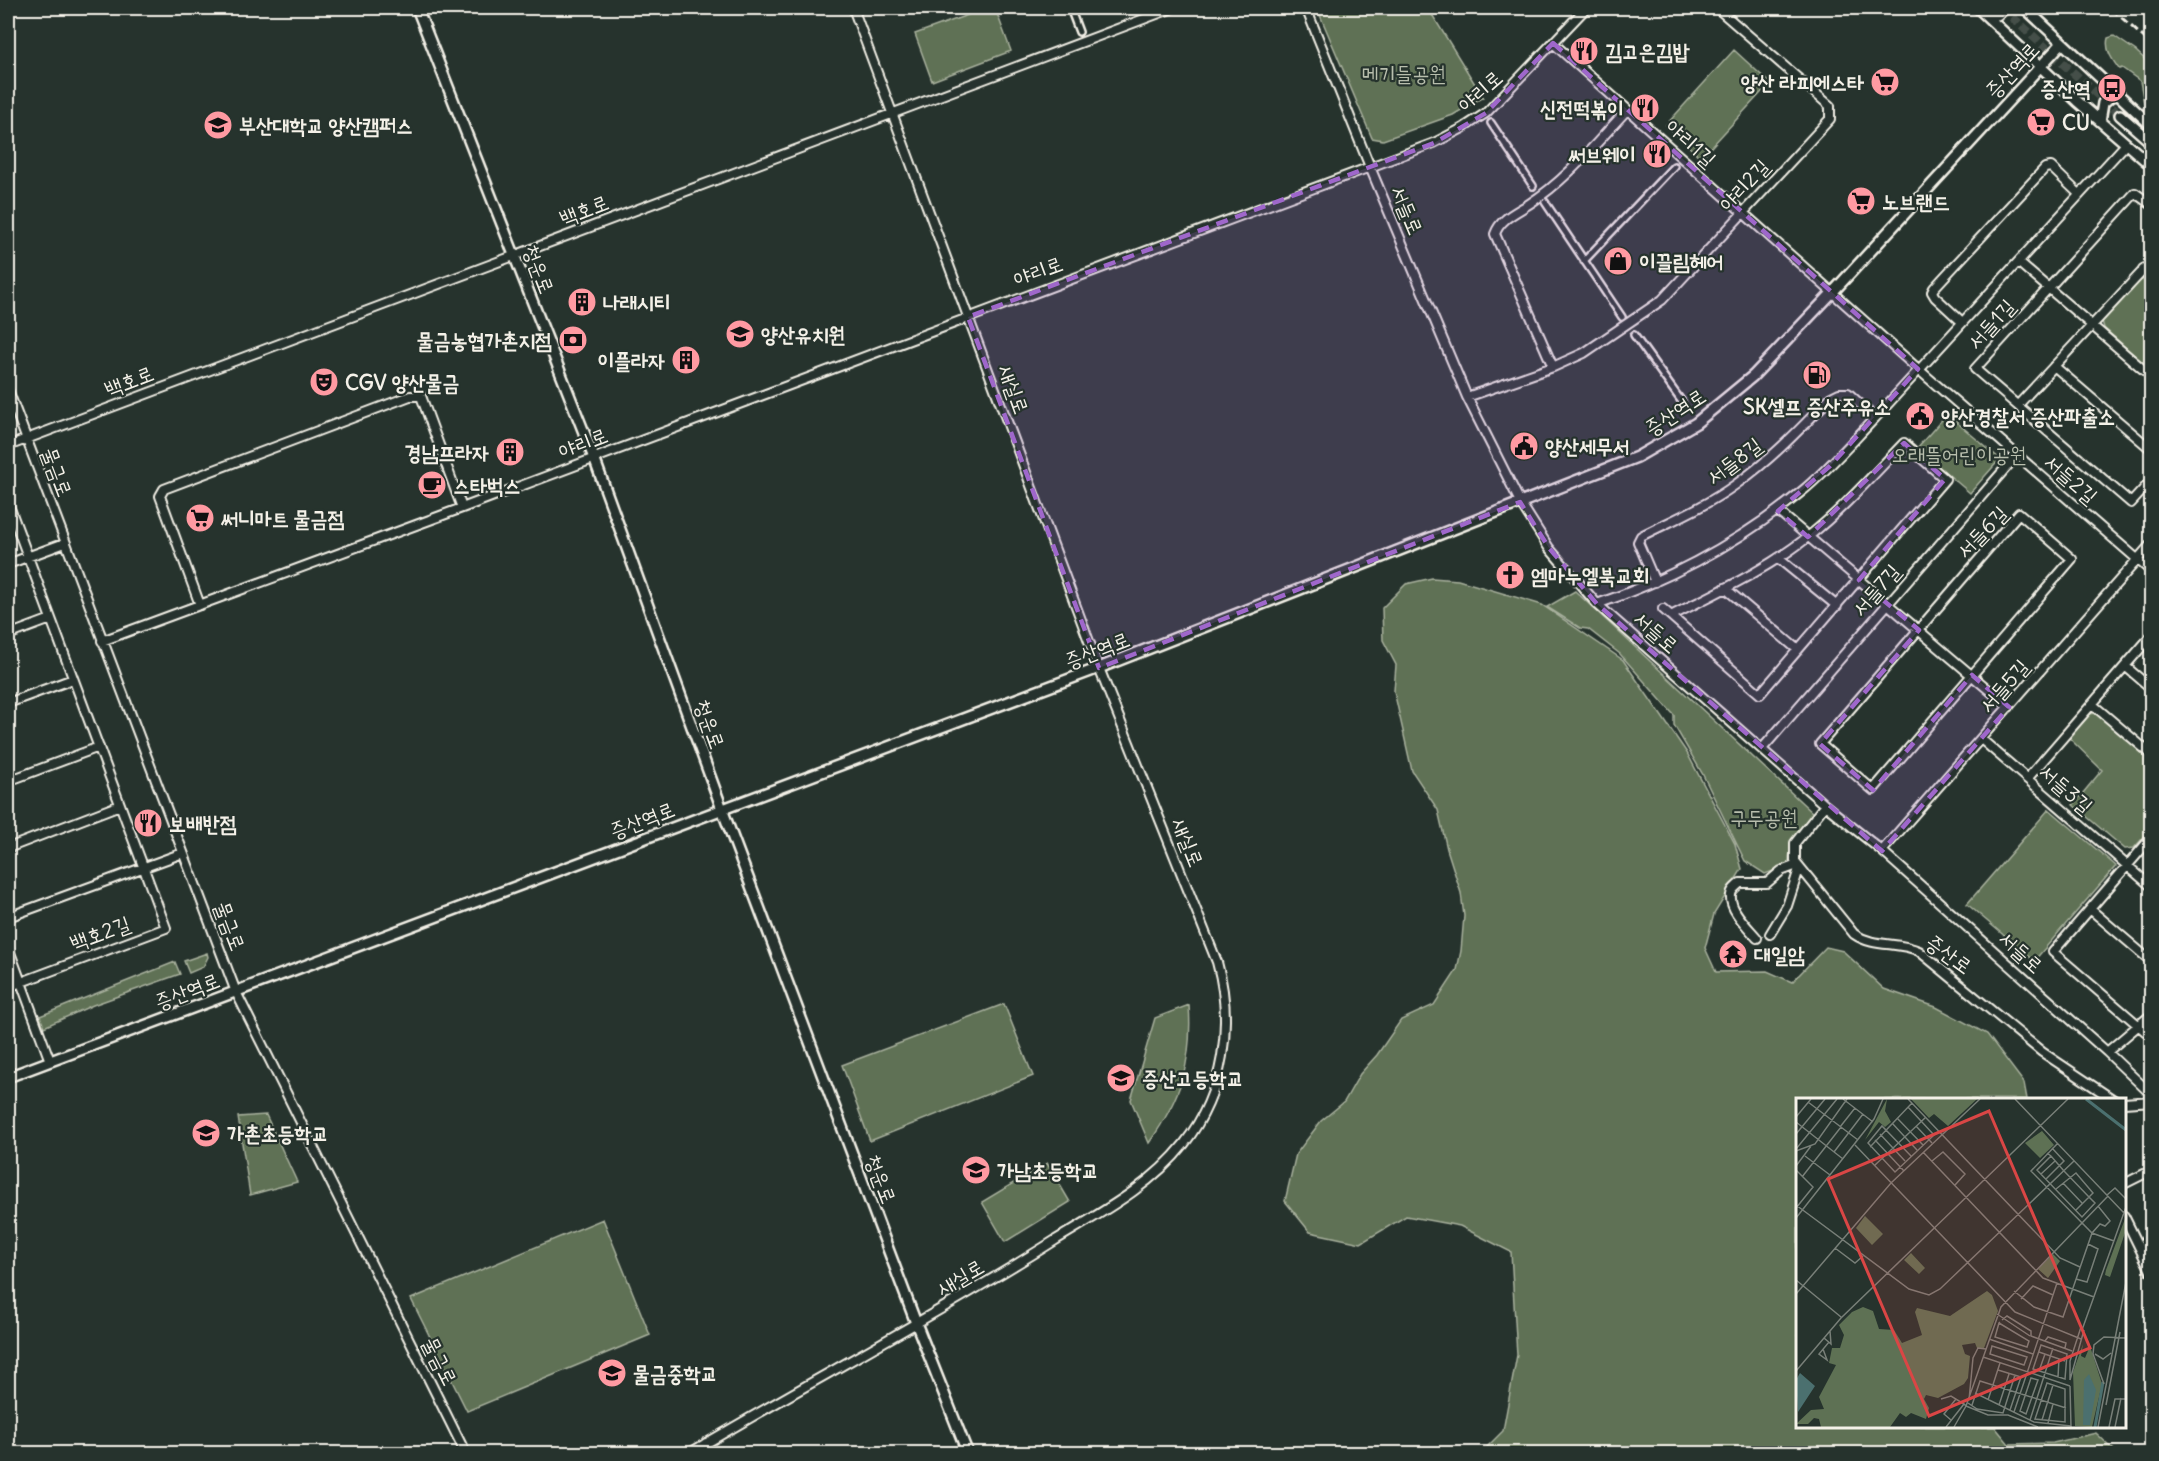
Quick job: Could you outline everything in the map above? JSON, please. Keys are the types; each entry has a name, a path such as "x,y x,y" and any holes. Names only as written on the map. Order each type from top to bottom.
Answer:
{"street":[{"name":"청운로","path":"417,8 594,458 722,809 916,1323 968,1454"},
{"name":"새실로","path":"688,1454 1031,1256 1114,1204 1153,1176 1185,1143 1207,1107 1221,1066 1225,1023 1224,994 1217,962 1099,668 852,8"},
{"path":"1070,8 1079,32"},
{"name":"백호로","path":"8,446 1173,8"},
{"name":"서들로","path":"1306,8 1467,397 1520,502 1549,548 1597,604 1825,805 1882,851 2107,1052 2151,1095"},
{"name":"야리로","path":"102,641 1434,143 1478,118 1512,87 1586,8"},
{"name":"야리2길","path":"1467,397 1553,367 1584,353 1662,300 1830,119 1830,106 1718,8"},
{"path":"1978,8 2151,166"},
{"path":"1987,15 1997,15 2005,8"},
{"path":"2025,8 2151,126"},
{"name":"야리1길","path":"1553,43 1832,293"},
{"name":"증산역로","path":"8,1077 1099,668 1637,457 1696,423 1753,376 2062,43"},
{"path":"2100,121 2103,103 2111,96 2119,95"},
{"path":"1553,367 1495,234 1498,224 1540,197 1562,178 1627,110"},
{"path":"2120,115 2151,143"},
{"path":"1491,123 1533,186"},
{"path":"1597,604 1655,582 1744,535 1830,466 2126,144"},
{"path":"1584,261 1674,166"},
{"path":"1962,322 1935,297 1932,292 1934,288 2045,168 2051,167 2079,194"},
{"name":"서들1길","path":"2151,205 2135,193 1975,369 2132,502 2151,480"},
{"path":"1545,202 1622,317"},
{"path":"2019,405 2151,261"},
{"path":"2018,262 2151,377"},
{"path":"2143,270 2151,276"},
{"name":"서들2길","path":"1832,293 2151,572"},
{"path":"1634,335 1682,402"},
{"path":"2054,366 2151,450"},
{"name":"물금로","path":"8,390 236,992 466,1454"},
{"name":"서들8길","path":"1655,582 1638,542 1641,536 1700,507 1736,485 1772,456 1831,397 1839,393 1848,393 1875,418"},
{"path":"200,605 160,496 164,489 389,403 410,396 421,396 462,508"},
{"path":"1663,609 1760,694 1945,480 1904,444 1835,514 1808,537 1778,558 1671,616"},
{"name":"서들7길","path":"1762,749 2017,455"},
{"name":"백호2길","path":"8,503 166,928 21,982"},
{"path":"1778,510 2009,707"},
{"name":"서들6길","path":"2019,513 2072,559 1873,790 1820,744 1918,630 2019,513"},
{"path":"8,564 65,543"},
{"name":"서들5길","path":"1882,851 2151,543"},
{"path":"1778,558 1837,606"},
{"path":"1725,588 1798,650"},
{"path":"8,635 51,619"},
{"path":"2027,779 2151,635"},
{"path":"2125,666 2151,689"},
{"path":"8,704 73,679"},
{"path":"2092,704 2151,755"},
{"name":"서들3길","path":"1981,739 2151,887"},
{"path":"8,781 99,747"},
{"path":"8,848 120,805"},
{"path":"1770,934 1787,906 1798,867 1794,855 1795,843 1825,805"},
{"path":"2151,837 2053,952 2151,1037"},
{"path":"8,917 183,853"},
{"path":"1757,938 1736,912 1730,898 1732,891 1740,884 1767,883 1781,870 1798,867"},
{"name":"증산로","path":"1798,867 1854,934 1864,941 1919,951 2042,1052 2111,1098"},
{"path":"2090,909 2151,962"},
{"path":"8,947 50,1061"},
{"path":"8,987 21,982"},
{"path":"2107,1052 2151,1014"},
{"path":"2126,1103 2151,1101"},
{"path":"2126,1183 2151,1170"},
{"path":"2126,1220 2151,1273"},
{"path":"706,1443 710,1454"}],"highlighted area":[{"path":"1553,43 1918,369 1830,466 1778,511 1808,537 1904,443 1945,479 1859,580 1919,630 1820,744 1873,790 1972,675 2009,707 1882,851 1597,604 1549,548 1520,502 1099,668 968,317 1434,143 1486,113"}],"green space":[{"path":"987,8 995,8 1011,51 932,81 915,34"},
{"name":"메기들공원","path":"1317,8 1428,8 1483,97 1453,115 1383,140 1372,138"},
{"path":"2114,36 2151,65 2151,110 2144,103 2140,81 2122,68 2119,69 2110,54 2107,46 2108,38"},
{"path":"1734,50 1770,83 1701,158 1666,125"},
{"path":"2146,279 2151,282 2151,370 2104,328 2102,321 2138,281"},
{"name":"오래뜰어린이공원","path":"1947,414 2000,459 1970,493 1917,448"},
{"path":"1432,578 1458,580 1542,605 1623,660 1687,753 1735,844 1742,869 1714,914 1705,948 1716,972 1767,971 1792,982 1826,947 1843,951 1884,989 1936,1007 1987,1034 2024,1083 2027,1098 1796,1098 1796,1428 1996,1428 2009,1444 2053,1443 2096,1433 2117,1453 1481,1453 1503,1431 1517,1355 1511,1252 1460,1226 1406,1216 1361,1243 1310,1232 1285,1201 1296,1154 1321,1121 1344,1102 1360,1074 1377,1055 1401,1020 1434,1005 1457,970 1461,951 1464,916 1461,893 1438,810 1412,771 1394,691 1396,665 1383,640 1382,608 1406,584"},
{"name":"구두공원","path":"1575,591 1814,814 1793,843 1789,865 1765,874 1745,861 1702,773 1674,725 1674,715 1620,654 1588,629 1580,628 1547,607"},
{"path":"2097,713 2151,759 2151,829 2134,848 2125,849 2073,805 2102,770 2069,738 2089,714"},
{"path":"2049,809 2116,866 2034,961 1967,904"},
{"path":"207,953 208,957 203,967 189,973 184,961"},
{"path":"175,962 180,974 93,1005 44,1027 40,1016"},
{"path":"1004,1004 1033,1076 870,1141 842,1065"},
{"path":"1189,1005 1187,1061 1177,1094 1149,1143 1131,1100 1155,1018"},
{"path":"266,1115 297,1182 250,1195 238,1117"},
{"path":"1047,1163 1070,1202 1005,1242 982,1202"},
{"path":"603,1219 650,1335 467,1411 411,1299"}],"tunnel":[{"path":"2002,8 2120,115"}],"railway":[{"path":"2111,8 2152,45"}],"place":[{"name":"김고은김밥","path":"1584,51"},
{"name":"양산 라피에스타","path":"1885,82"},
{"name":"증산역","path":"2112,88"},
{"name":"신전떡볶이","path":"1645,108"},
{"name":"CU","path":"2041,122"},
{"name":"부산대학교 양산캠퍼스","path":"218,125"},
{"name":"써브웨이","path":"1657,154"},
{"name":"노브랜드","path":"1861,201"},
{"name":"이끌림헤어","path":"1618,261"},
{"name":"나래시티","path":"582,302"},
{"name":"양산유치원","path":"740,334"},
{"name":"물금농협가촌지점","path":"573,340"},
{"name":"이플라자","path":"686,360"},
{"name":"SK셀프 증산주유소","path":"1817,375"},
{"name":"CGV 양산물금","path":"324,382"},
{"name":"양산경찰서 증산파출소","path":"1920,416"},
{"name":"양산세무서","path":"1524,446"},
{"name":"경남프라자","path":"510,452"},
{"name":"스타벅스","path":"432,485"},
{"name":"써니마트 물금점","path":"200,518"},
{"name":"엠마누엘북교회","path":"1510,575"},
{"name":"보배반점","path":"148,823"},
{"name":"대일암","path":"1733,954"},
{"name":"증산고등학교","path":"1121,1078"},
{"name":"가촌초등학교","path":"206,1133"},
{"name":"가남초등학교","path":"976,1170"},
{"name":"물금중학교","path":"612,1373"}]}
